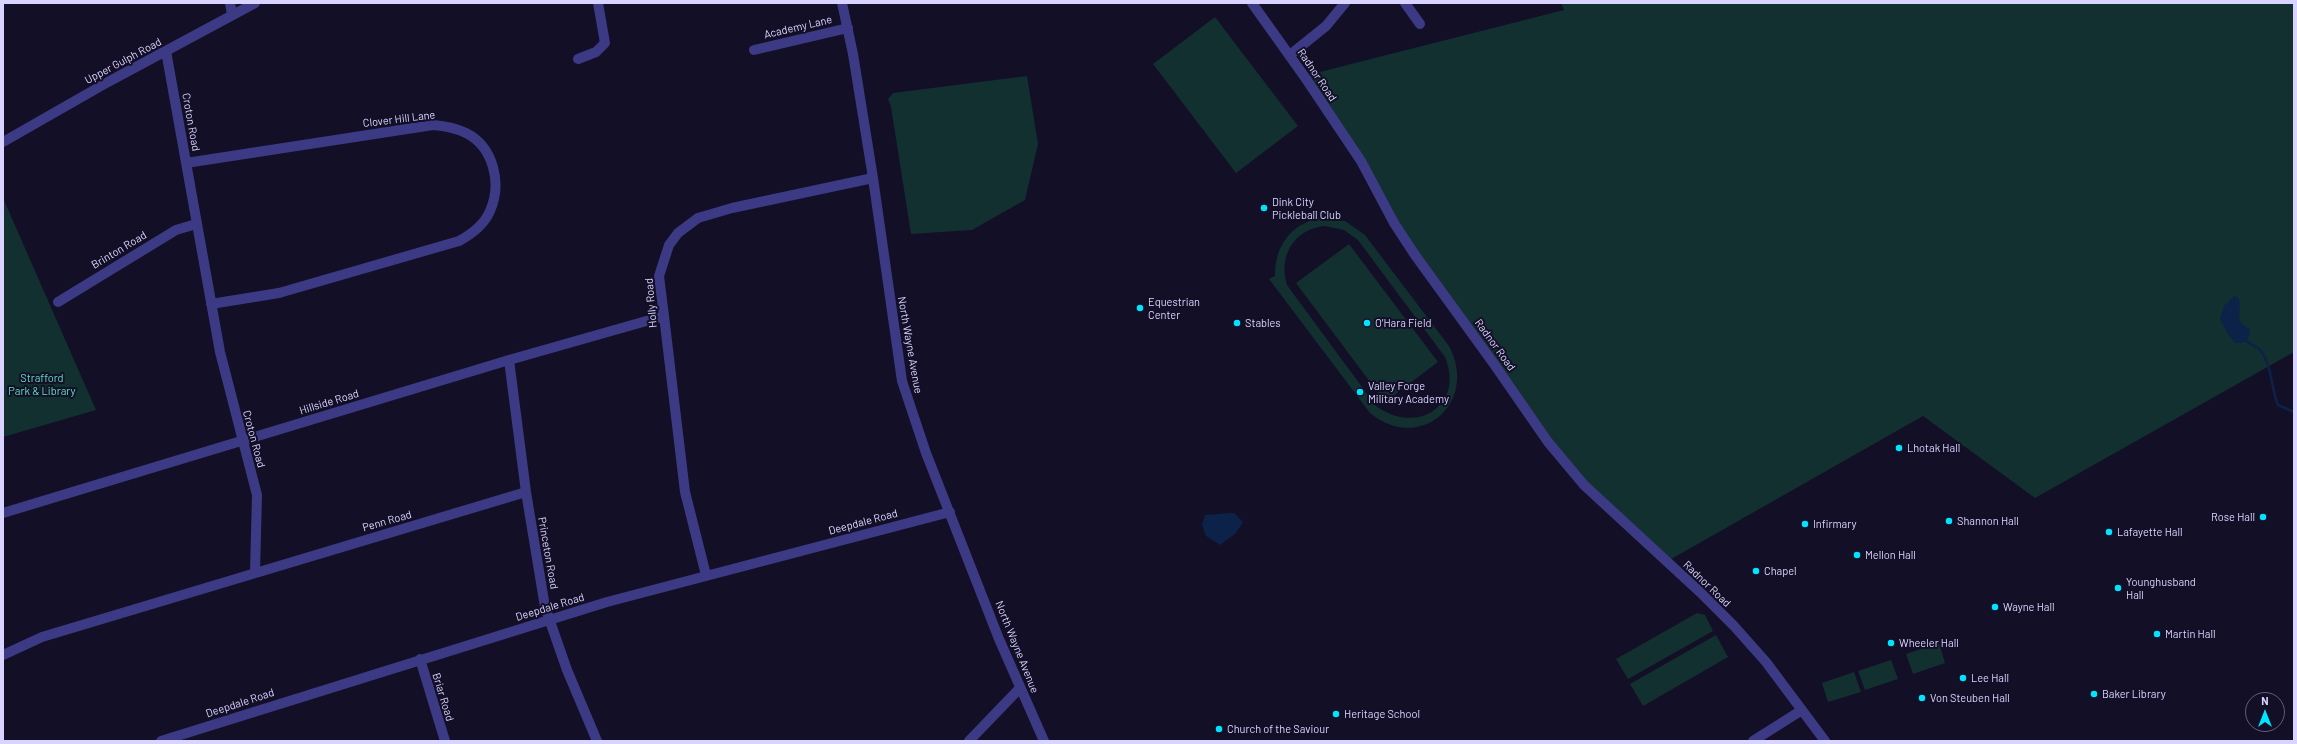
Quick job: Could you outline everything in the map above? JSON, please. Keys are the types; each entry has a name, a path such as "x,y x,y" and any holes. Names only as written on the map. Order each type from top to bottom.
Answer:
{"street":[{"path":"230,3 232,14"},
{"name":"Upper Gulph Road","path":"3,142 232,14 255,3"},
{"path":"578,59 596,52 605,43 598,3"},
{"name":"North Wayne Avenue","path":"842,3 848,28 873,178 902,381 926,453 1020,688 1044,741"},
{"name":"Radnor Road","path":"1252,3 1361,161 1394,223 1415,255 1494,364 1548,442 1584,485 1701,593 1766,662 1825,741"},
{"path":"1290,56 1326,26 1345,3"},
{"path":"1404,3 1420,24"},
{"name":"Academy Lane","path":"754,50 848,28"},
{"name":"Croton Road","path":"166,51 210,304 242,440 257,495 255,572"},
{"name":"Clover Hill Lane","path":"186,163 433,125 458,130 475,139 488,154 496,178 494,198 490,212 478,228 459,241 279,293 210,304"},
{"name":"Holly Road","path":"706,576 685,492 659,276 663,259 669,245 678,233 698,218 732,208 873,178"},
{"name":"Brinton Road","path":"58,302 176,230 196,224"},
{"name":"Hillside Road","path":"3,513 509,360 664,316"},
{"name":"Princeton Road","path":"509,360 526,492 541,585 550,620 567,670 597,741"},
{"name":"Penn Road","path":"255,572 526,492"},
{"name":"Deepdale Road","path":"161,741 420,659 607,602 950,512"},
{"path":"3,655 42,638 255,572"},
{"name":"Briar Road","path":"420,659 444,741"},
{"path":"969,741 1020,688"},
{"path":"1753,741 1802,710"}],"green space":[{"path":"1561,3 2294,3 2294,352 2035,498 1923,416 1666,562 1584,485 1415,255 1304,76 1564,10"},
{"path":"1215,17 1298,126 1236,173 1153,64"},
{"path":"1027,76 1038,144 1025,200 972,230 911,234 891,107 888,99 893,93"},
{"name":"Strafford Park & Library","path":"3,198 96,410 3,437"},
{"path":"1319,218 1345,221 1365,235 1449,346 1456,367 1456,386 1450,403 1440,416 1425,425 1408,428 1389,424 1370,413 1269,279 1275,276 1278,255 1286,238 1300,226","holes":["1325,226 1344,230 1358,240 1445,357 1449,374 1448,389 1443,402 1433,411 1421,416 1407,418 1392,414 1376,406 1287,285 1285,274 1287,254 1297,238 1314,228"]},
{"name":"O’Hara Field","path":"1349,244 1438,362 1385,402 1296,283"},
{"path":"1697,613 1705,615 1713,631 1628,679 1616,659"},
{"path":"1716,635 1728,657 1643,706 1630,684"},
{"path":"1939,643 1945,663 1913,674 1906,654"},
{"path":"1891,660 1898,679 1865,690 1858,671"},
{"path":"1854,672 1861,692 1828,702 1822,683"}],"water":[{"path":"2234,296 2238,297 2240,307 2239,318 2244,325 2250,329 2248,339 2242,343 2235,343 2227,333 2220,319 2224,306"},
{"path":"1234,513 1243,522 1236,533 1220,545 1206,536 1202,525 1205,515"}],"waterway":[{"path":"2246,341 2260,350 2265,357 2278,405 2294,412"}],"place":[{"name":"Dink City Pickleball Club","path":"1264,208"},
{"name":"Equestrian Center","path":"1140,308"},
{"name":"Stables","path":"1237,323"},
{"name":"O’Hara Field","path":"1367,323"},
{"name":"Valley Forge Military Academy","path":"1360,392"},
{"name":"Lhotak Hall","path":"1899,448"},
{"name":"Rose Hall","path":"2263,517"},
{"name":"Shannon Hall","path":"1949,521"},
{"name":"Infirmary","path":"1805,524"},
{"name":"Lafayette Hall","path":"2109,532"},
{"name":"Mellon Hall","path":"1857,555"},
{"name":"Chapel","path":"1756,571"},
{"name":"Younghusband Hall","path":"2118,588"},
{"name":"Wayne Hall","path":"1995,607"},
{"name":"Martin Hall","path":"2157,634"},
{"name":"Wheeler Hall","path":"1891,643"},
{"name":"Lee Hall","path":"1963,678"},
{"name":"Baker Library","path":"2094,694"},
{"name":"Von Steuben Hall","path":"1922,698"},
{"name":"Heritage School","path":"1336,714"},
{"name":"Church of the Saviour","path":"1219,729"}]}
